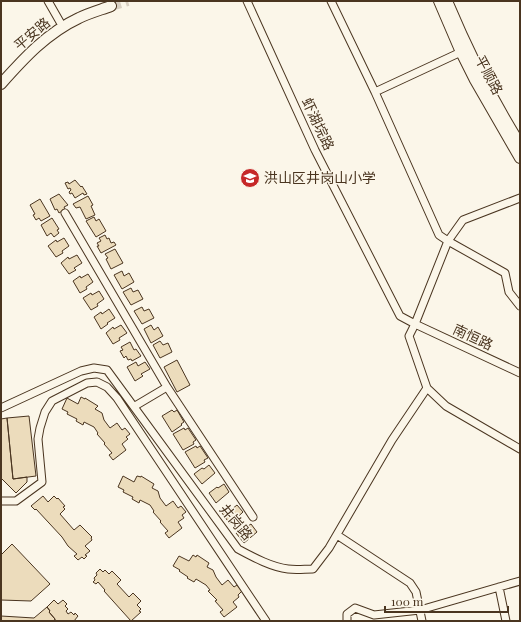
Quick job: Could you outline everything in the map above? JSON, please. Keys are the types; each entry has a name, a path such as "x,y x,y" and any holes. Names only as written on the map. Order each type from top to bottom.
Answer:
{"main road":[{"name":"平顺路","path":"439,1 461,52 478,86 520,158"},
{"name":"平顺路","path":"448,1 479,72 520,144"},
{"name":"平安路","path":"1,76 27,48 60,22 84,10 111,4"},
{"name":"平安路","path":"1,84 33,49 61,28 79,18 111,4"}],"street":[{"path":"48,1 60,22"},
{"name":"虾湖垸路","path":"247,1 315,150 400,316 414,324"},
{"path":"331,1 375,92 440,235 505,273 509,292 520,306"},
{"path":"375,92 461,52"},
{"path":"520,198 463,220 448,241 409,336 427,388 446,406 520,449"},
{"path":"65,213 167,388 253,517"},
{"name":"南恒路","path":"414,324 520,373"},
{"name":"井岗路","path":"1,408 81,371 94,368 107,370 135,406 238,549 264,562 286,569 313,569 329,548 392,440 427,388"},
{"path":"1,501 16,501 42,482 38,439 45,412 52,401 87,383 97,382 103,384 117,398 266,621"},
{"path":"135,406 167,388"},
{"path":"337,535 410,583 416,592 422,621"},
{"path":"347,621 348,614 354,608 374,615 420,610 520,581"},
{"path":"499,587 506,621"}],"building":[{"path":"75,180 81,187 82,186 87,194 84,195 83,193 75,198 72,193 70,194 69,192 71,190 70,188 68,189 65,183 68,182 69,184"},
{"path":"59,194 68,205 59,213 57,209 55,210 50,199"},
{"path":"88,196 93,205 91,206 95,215 86,219 80,207 76,208 73,204"},
{"path":"40,199 50,216 41,221 39,218 36,220 33,215 35,214 30,205"},
{"path":"94,217 96,221 99,219 106,231 96,237 86,221"},
{"path":"52,218 59,229 57,230 59,233 54,237 51,233 47,236 41,225"},
{"path":"105,235 107,239 109,238 111,243 114,242 116,245 101,253 97,243 101,241 99,238"},
{"path":"64,238 69,246 62,251 63,253 56,257 48,246 56,240 57,242"},
{"path":"115,249 123,263 111,269 106,259 108,258 105,254"},
{"path":"77,255 82,263 74,268 76,270 69,274 61,263 68,257 69,259"},
{"path":"122,271 124,276 129,273 134,282 122,289 114,275"},
{"path":"88,274 93,282 86,287 87,289 80,293 73,281 80,276 81,278"},
{"path":"131,288 133,292 138,290 143,299 131,305 123,292"},
{"path":"99,291 104,299 97,304 98,306 91,310 83,298 91,293 92,295"},
{"path":"142,307 144,311 149,309 154,318 142,324 134,311"},
{"path":"109,309 115,318 101,329 94,317"},
{"path":"121,325 127,333 113,344 106,333 113,327 114,329"},
{"path":"151,325 154,330 158,327 163,336 151,343 144,329"},
{"path":"160,341 163,345 168,343 172,352 160,358 153,345"},
{"path":"130,342 134,350 136,349 141,356 132,361 131,359 128,360 126,356 124,358 120,351 123,350 121,347"},
{"path":"177,360 190,385 177,392 164,367"},
{"path":"136,362 138,366 145,362 150,369 141,374 143,376 135,381 127,367"},
{"path":"81,397 98,406 95,409 102,413 104,420 110,428 117,423 122,430 125,428 130,434 126,437 128,439 122,444 126,450 113,460 109,455 112,453 97,434 98,433 94,427 84,422 83,425 76,421 77,419 67,414 68,412 62,409 67,398 78,404"},
{"path":"172,410 174,412 177,410 184,422 172,432 162,416"},
{"path":"29,416 36,476 13,479 7,418"},
{"path":"7,418 13,479 27,477 27,482 16,493 1,478 1,419"},
{"path":"184,428 185,430 188,428 196,440 193,442 194,444 183,450 173,434"},
{"path":"196,446 197,448 200,446 208,458 204,460 205,462 195,468 185,452"},
{"path":"209,465 215,473 202,484 194,474"},
{"path":"123,476 134,482 137,476 141,476 154,484 152,488 158,491 160,498 166,506 173,501 178,508 181,506 186,512 182,515 184,518 178,522 182,528 169,538 165,533 168,531 153,512 154,511 150,505 140,500 139,503 132,499 133,497 123,492 124,490 118,487"},
{"path":"224,484 229,492 216,503 209,493"},
{"path":"43,496 48,502 54,496 57,499 58,498 65,506 63,507 65,509 60,514 74,530 80,525 92,537 92,540 85,546 90,551 85,555 87,556 84,559 82,557 78,560 74,556 77,554 68,546 62,537 36,509 35,510 31,506"},
{"path":"237,505 243,512 230,524 222,513 230,507 232,509"},
{"path":"251,524 257,532 244,543 236,533"},
{"path":"12,544 50,584 31,601 1,600 1,555"},
{"path":"193,555 196,557 197,555 209,563 207,567 213,570 222,585 228,580 234,587 237,585 242,591 238,595 239,597 233,602 237,607 224,617 220,612 223,610 215,601 217,600 208,591 210,590 206,585 196,579 194,582 187,578 188,577 179,571 180,570 173,566 179,556 189,561"},
{"path":"100,569 103,572 105,570 109,574 112,571 121,580 117,584 129,597 133,593 141,601 137,605 141,609 139,611 141,612 131,621 104,591 105,590 98,582 96,584 93,582 97,575 96,573"},
{"path":"54,600 58,604 63,600 67,604 65,606 68,609 66,611 68,614 71,612 78,616 74,621 55,621 47,607"},
{"path":"47,607 55,619 54,621 1,621 1,616 34,618"}],"tunnel":[{"path":"111,6 128,1"}],"place":[{"name":"洪山区井岗山小学","path":"250,178"}]}
